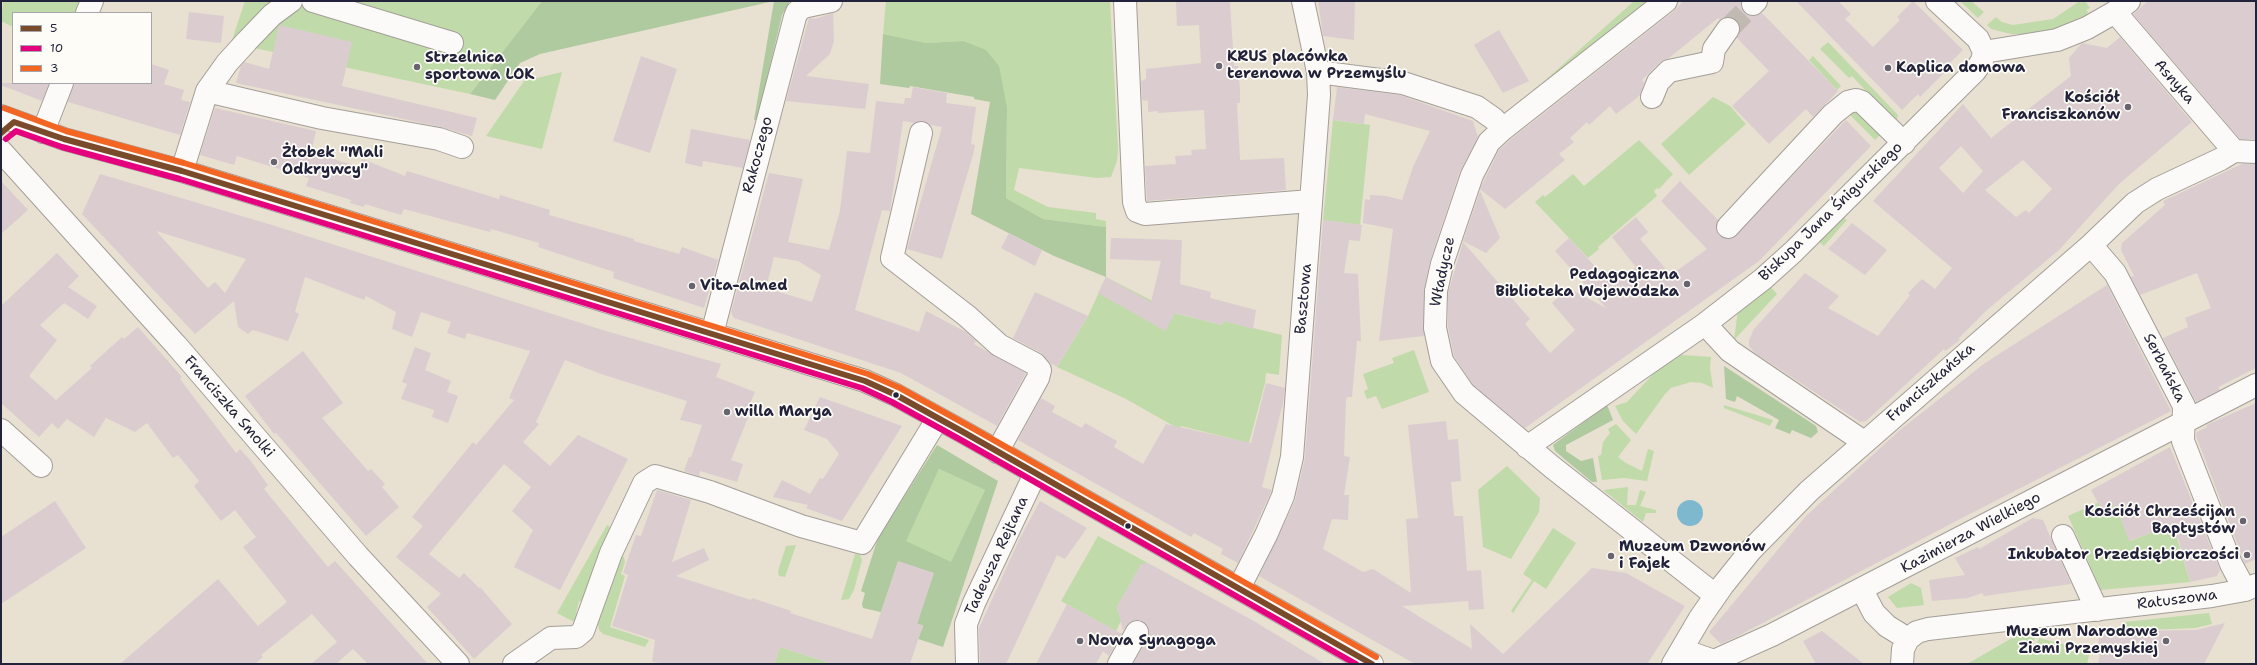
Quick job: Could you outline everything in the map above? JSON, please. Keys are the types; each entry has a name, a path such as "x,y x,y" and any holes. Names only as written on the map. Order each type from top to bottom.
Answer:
{"street":[{"path":"87,12 92,1"},
{"path":"182,171 207,91 227,64 257,31 283,5 291,1"},
{"path":"313,1 452,43"},
{"name":"Rakoczego","path":"712,334 796,12 803,7 831,1"},
{"path":"1125,1 1134,202 1137,211 1145,214 1311,201"},
{"name":"Basztowa","path":"1239,588 1266,535 1283,496 1292,457 1319,95 1318,72 1303,1"},
{"name":"Władycze","path":"1666,1 1503,129 1489,142 1472,175 1457,214 1436,291 1434,322 1436,342 1442,361 1464,393 1552,467 1686,568 1716,595"},
{"path":"1937,1 1978,39 1984,52 2056,40 2087,28 2122,6"},
{"name":"Asnyka","path":"2122,6 2234,151"},
{"path":"1652,97 1658,82 1669,71 1712,62 1714,49 1728,29"},
{"name":"Biskupa Jana Śnigurskiego","path":"1525,445 1705,324 1793,252 1975,71 1982,61 1984,52"},
{"path":"1318,72 1403,83 1477,107 1494,119 1503,129"},
{"path":"43,132 62,84"},
{"path":"207,91 322,118 439,140 462,147"},
{"path":"1728,226 1833,114 1848,102 1856,100 1862,102 1904,143"},
{"path":"5,124 43,132 96,149 182,171 865,381 938,418 1372,664"},
{"path":"921,133 892,258 967,316 998,345 1035,364 1040,370 1038,378 997,452"},
{"name":"Franciszka Smolki","path":"1,151 176,345 358,556 458,664"},
{"path":"2234,151 2256,152"},
{"name":"Franciszkańska","path":"1678,657 1700,618 1716,595 1770,530 1809,491 2091,245 2135,203 2157,189 2234,151"},
{"name":"Serbańska","path":"2091,245 2115,273 2184,406 2185,423 2183,441 2231,564 2250,588"},
{"path":"1705,324 1730,351 1831,418 1864,442"},
{"name":"Kazimierza Wielkiego","path":"1678,657 1714,661 1866,597 2256,385"},
{"path":"514,664 551,638 576,637 584,631 611,553 644,482 655,476 710,492 801,526 862,543 938,418"},
{"path":"1,430 41,466"},
{"name":"Tadeusza Rejtana","path":"967,664 966,624 1035,474"},
{"path":"2063,536 2097,610"},
{"name":"Ratuszowa","path":"1908,639 1917,632 1928,629 2212,596 2250,588"},
{"path":"1866,597 1874,613 1887,626 1908,639 1903,649 1902,664"},
{"path":"1119,664 1137,632"}],"green space":[{"path":"3,1 86,1 81,12 12,12 12,26 1,21"},
{"name":"Strzelnica sportowa LOK","path":"245,1 542,1 470,94 231,43"},
{"path":"542,1 774,1 540,54 520,63 495,100 470,94"},
{"path":"774,1 790,1 782,15 757,120 754,120"},
{"path":"886,1 1110,1 1118,149 1117,161 1111,177 1097,178 1019,168 1014,190 1048,207 1096,213 1096,219 1106,221 1106,227 1043,219 1006,198 1007,108 963,41 926,43 883,34"},
{"path":"1634,1 1653,1 1522,101"},
{"path":"1960,1 1971,1 1984,12 1978,18"},
{"path":"2080,1 2081,3 2085,1 2090,8 2086,10 2088,12 2086,16 2053,30 2033,34 2011,34 1991,29 1987,25 1996,17 2002,22 2013,25 2053,19"},
{"path":"883,34 926,43 963,41 986,50 999,66 1007,108 1006,198 1043,219 1106,227 1106,277 1054,256 971,214 990,102 974,99 974,97 910,86 909,88 880,84"},
{"path":"1828,42 1898,115 1896,123 1852,76 1849,78 1820,49"},
{"path":"1813,56 1841,86 1837,90 1809,60"},
{"path":"562,72 542,149 486,136 524,81"},
{"path":"1713,97 1730,106 1746,124 1689,175 1661,144"},
{"path":"1860,111 1883,132 1875,140 1847,112"},
{"path":"1333,120 1370,125 1360,225 1323,220"},
{"path":"1639,140 1673,174 1659,189 1657,188 1654,191 1657,196 1598,247 1599,249 1588,258 1535,202 1543,195 1545,197 1573,174 1584,186"},
{"path":"1842,216 1847,220 1824,246 1818,241"},
{"path":"1106,277 1178,314 1222,325 1224,321 1282,335 1279,375 1266,373 1265,383 1249,443 1181,426 1179,429 1126,399 1057,367 1088,316"},
{"path":"1768,284 1777,294 1734,340 1738,310"},
{"path":"1414,350 1429,392 1382,409 1376,396 1367,399 1364,391 1368,389 1363,374 1394,363 1392,358"},
{"path":"1682,355 1711,357 1710,368 1713,388 1702,383 1691,382 1671,388 1636,434 1623,421 1615,406 1627,402 1661,366 1673,358"},
{"path":"1724,366 1816,426 1818,432 1811,438 1792,430 1790,434 1775,428 1779,420 1737,396 1735,402 1726,399"},
{"path":"1607,405 1613,420 1566,445 1566,451 1581,461 1593,458 1597,482 1592,482 1555,451 1553,445"},
{"path":"1724,405 1773,420 1770,426 1724,408"},
{"path":"1616,424 1631,440 1618,457 1626,463 1642,471 1648,449 1654,451 1647,481 1624,478 1602,480 1598,456 1601,455 1603,442 1610,433 1608,429"},
{"path":"937,445 998,481 943,647 918,639 923,626 917,624 933,573 898,562 881,612 863,608 862,604 865,593 861,591 878,538","holes":["939,469 985,490 951,562 906,541"]},
{"path":"1507,466 1540,498 1539,512 1511,559 1483,547 1478,490"},
{"path":"939,469 985,490 951,563 905,541"},
{"path":"1628,487 1627,505 1636,505 1640,490 1646,492 1640,506 1656,510 1656,513 1646,513 1643,522 1603,490"},
{"path":"2097,503 2113,505 2115,509 2117,508 2130,541 2168,526 2172,538 2177,538 2190,582 2101,590 2068,516"},
{"path":"607,525 610,527 586,602 579,601 576,613 582,615 576,623 557,613"},
{"path":"1553,528 1576,543 1546,589 1534,581 1513,613 1511,611 1532,580 1523,574"},
{"path":"1098,536 1148,563 1141,565 1117,607 1118,612 1124,615 1116,631 1061,601"},
{"path":"796,545 785,577 779,576 778,571 786,546"},
{"path":"855,554 860,555 862,560 854,590 849,599 841,600"},
{"path":"620,556 624,557 625,562 621,574 625,576 610,627 649,640 645,647 603,634 599,630 598,624 606,595"},
{"path":"1911,583 1921,588 1924,605 1897,608 1888,597"},
{"path":"2209,613 2212,624 2195,628 2125,631 2125,622"},
{"path":"2019,634 2035,638 2033,643 2037,644 2039,638 2090,651 2087,664 1967,664"},
{"path":"780,647 833,664 774,664"}],"water":[{"path":"1690,500 1699,504 1703,513 1699,522 1690,526 1681,522 1677,513 1681,504"}],"building":[{"path":"1176,1 1230,1 1234,66 1238,66 1240,90 1240,103 1237,103 1240,160 1284,158 1286,190 1147,201 1145,166 1176,164 1175,156 1192,155 1191,150 1206,149 1204,110 1158,113 1158,111 1148,112 1148,101 1142,100 1141,81 1146,79 1146,69 1201,63 1199,25 1177,26"},
{"path":"1318,1 1355,1 1354,40 1323,36"},
{"path":"1683,1 1741,1 1741,8 1749,16 1756,16 1762,13 1838,91 1813,117 1806,109 1769,144 1732,106 1769,71 1737,38 1740,30 1735,19 1729,17 1720,20 1718,18 1669,58 1660,62 1642,80 1644,83 1640,95 1633,101 1616,114 1610,106 1589,125 1587,122 1570,138 1574,142 1559,154 1565,160 1505,209 1480,189 1499,150 1674,11"},
{"path":"1796,1 1838,1 1851,14 1845,19 1873,47 1900,20 1897,17 1913,1 1963,50 1948,65 1950,67 1920,97 1918,94 1902,110"},
{"path":"2148,1 2256,1 2256,139 2240,139 2133,14"},
{"path":"189,12 224,16 221,43 186,39"},
{"path":"833,13 834,41 830,54 806,76 869,84 865,109 786,101 809,18 815,19"},
{"path":"279,25 352,42 342,86 477,118 472,136 441,127 236,83 241,66 244,62 269,69"},
{"path":"1499,30 1529,81 1503,93 1474,45"},
{"path":"2120,37 2192,122 2119,184 2059,250 1988,309 1958,339 1960,340 1945,351 1944,349 1866,421 1860,422 1755,353 1749,346 1749,340 1754,329 1805,273 1839,296 1828,308 1878,336 1910,295 1908,293 1922,279 1935,289 1952,268 1873,201 1963,104 1991,138 2071,76 2069,58 2082,43 2107,48","holes":["1961,146 1983,171 1963,193 1939,168","2023,160 2052,189 2029,213 2026,210 2016,217 1985,190"]},
{"path":"641,56 677,69 650,153 613,141"},
{"path":"152,64 169,70 164,84 184,90 181,100 190,102 180,135 68,102 74,84 152,84"},
{"path":"1,83 49,84 42,101 1,85"},
{"path":"913,87 947,93 946,103 976,107 971,144 975,145 973,155 942,259 907,249 942,127 931,125 923,121 915,123 903,121 890,211 882,210 855,310 919,332 926,311 966,332 976,341 974,344 1026,373 997,426 901,373 734,318 731,312 769,173 803,179 788,242 829,250 840,211 847,151 870,153 876,101 904,104 905,98 911,98","holes":["774,257 798,261 821,275 812,302 766,288"]},
{"path":"1337,87 1400,95 1473,121 1478,137 1460,171 1430,261 1424,291 1424,336 1379,341 1393,229 1363,223 1365,199 1370,200 1370,195 1386,196 1402,200 1413,167 1430,131 1365,114 1364,124 1333,120"},
{"path":"215,108 316,131 311,152 343,162 360,166 362,159 405,176 407,171 499,199 500,195 550,210 549,215 634,239 634,241 679,254 682,247 718,260 704,308 613,278 614,272 538,247 539,243 491,229 490,232 404,209 401,215 365,204 364,207 350,203 351,200 306,186 309,178 237,156 234,165 200,155"},
{"path":"1846,120 1871,146 1759,261 1525,428 1473,385 1454,356 1448,327 1448,293 1463,242 1530,319 1525,324 1550,353 1575,330 1552,303 1568,288 1606,308 1555,251 1569,238 1613,286 1636,267 1612,237 1636,217 1648,232 1640,239 1671,275 1707,249 1661,201 1680,181 1718,220 1716,230 1719,236 1725,239 1732,239"},
{"path":"691,129 750,140 743,168 703,161 702,167 685,163"},
{"path":"2242,164 2256,164 2256,368 2218,387 2220,390 2196,402 2163,338 2188,327 2185,318 2211,308 2197,273 2140,295 2131,277 2134,276 2121,250 2122,243 2165,205 2163,201"},
{"path":"100,174 272,225 606,331 721,364 716,377 755,392 748,408 751,410 731,460 743,464 737,482 700,471 699,476 684,471 689,457 691,457 702,425 680,420 687,401 601,374 565,360 536,422 539,424 523,442 550,466 578,435 628,459 560,590 514,567 533,530 512,511 531,487 504,464 429,554 459,578 464,573 479,588 480,587 512,624 474,659 427,607 441,594 396,557 423,526 412,517 473,442 476,445 514,400 509,398 530,351 467,333 465,339 447,333 451,322 421,312 412,337 392,329 396,312 366,296 364,300 305,277 295,312 299,314 288,341 253,330 248,334 238,327 234,301 195,334 82,214","holes":["156,231 246,259 225,293 215,282 208,288"]},
{"path":"1,181 28,210 1,234"},
{"path":"1480,191 1500,238 1486,253 1463,241"},
{"path":"1323,220 1362,225 1360,241 1349,240 1344,273 1358,274 1361,341 1357,341 1352,397 1347,397 1346,400 1344,456 1350,457 1344,495 1349,495 1348,520 1332,519 1323,549 1363,572 1373,569 1411,593 1406,519 1418,518 1408,425 1446,421 1448,440 1458,439 1461,481 1451,482 1454,516 1463,516 1467,571 1481,570 1484,609 1469,610 1468,601 1402,606 1472,649 1470,624 1503,654 1592,568 1626,573 1685,606 1647,664 1415,664 1259,576 1295,501 1305,458"},
{"path":"1852,223 1887,250 1865,275 1828,249"},
{"path":"1009,233 1042,250 1035,266 1001,248"},
{"path":"1111,238 1182,240 1180,284 1211,292 1210,298 1256,310 1253,329 1224,321 1222,325 1175,313 1165,331 1098,293 1106,277 1151,302 1161,261 1110,259"},
{"path":"57,253 79,276 68,287 97,306 88,319 64,303 40,325 57,340 29,376 56,400 92,368 90,366 122,337 124,339 138,327 182,377 180,379 236,453 240,449 250,460 268,485 264,489 328,567 335,561 428,664 368,664 353,649 336,664 311,664 337,642 312,614 261,655 263,657 255,664 120,664 218,579 258,626 287,602 243,547 256,537 235,510 221,521 194,486 199,481 178,455 173,458 147,423 135,432 106,418 94,437 67,419 58,429 52,423 39,437 1,403 1,306"},
{"path":"2107,285 2171,411 1958,520 1738,636 1721,644 1709,632 1806,516 1900,430 1985,363"},
{"path":"1035,292 1088,316 1057,367 1050,363 1041,353 1013,338"},
{"path":"415,347 431,353 425,370 451,381 447,392 458,396 448,423 432,417 434,410 401,399 407,384 402,382"},
{"path":"303,351 343,403 322,418 368,471 371,469 385,484 382,487 399,507 366,536 276,433 274,434 245,396"},
{"path":"1266,383 1285,388 1283,403 1262,487 1272,490 1238,563 1221,554 1223,549 1194,533 1191,537 1018,440 1041,398 1055,406 1052,412 1082,428 1085,423 1117,441 1114,447 1143,464 1166,424 1251,443"},
{"path":"820,397 902,426 842,521 806,508 808,505 773,497 782,480 810,494 820,478 823,479 839,454 827,439 804,430"},
{"path":"2256,403 2256,559 2245,564 2196,436 2197,432 2207,427 2206,425"},
{"path":"2170,447 2220,570 2217,576 2190,582 2178,538 2172,538 2171,525 2129,541 2117,508 2115,509 2113,505 2102,510 2091,490"},
{"path":"657,490 691,500 672,562 704,548 709,560 676,576 751,600 752,598 791,611 790,613 872,639 898,561 934,573 917,624 923,625 910,664 833,664 780,647 774,664 667,664 652,662 655,640 612,626 628,575 623,573 636,535 641,536"},
{"path":"55,501 86,548 1,604 1,537"},
{"path":"1040,501 1087,528 1065,559 1057,555 1006,664 980,664 979,628 1020,538"},
{"path":"2033,518 2043,520 2071,584 1984,596 1982,593 1968,598 1932,601 1929,580 1965,575 1955,558 1978,547 1979,549"},
{"path":"1148,563 1252,620 1325,664 1133,664 1148,638 1148,626 1143,621 1130,621 1123,631 1117,607 1141,564"},
{"name":"Nowa Synagoga","path":"1067,604 1122,634 1109,656 1103,651 1096,664 1036,664"},
{"name":"Muzeum Narodowe Ziemi Przemyskiej","path":"2225,623 2204,664 2098,664 2100,654 2098,653 2099,635 2141,631 2196,630"},
{"path":"1822,631 1864,664 1816,664 1803,641"}],"tunnel":[{"path":"1728,29 1753,4"}],"transit line":[{"name":"3","path":"4,108 66,131 184,163 868,374 900,388 969,426 1376,657"},
{"name":"5","path":"1,133 14,122 64,139 182,171 865,381 896,395 965,433 1372,664"},
{"name":"10","path":"6,139 16,131 62,147 180,179 862,388 892,402 961,440 1356,664"}],"place":[{"name":"KRUS placówka terenowa w Przemyślu","path":"1219,66"},
{"name":"Strzelnica sportowa LOK","path":"417,67"},
{"name":"Kaplica domowa","path":"1888,68"},
{"name":"Kościół Franciszkanów","path":"2128,107"},
{"name":"Żłobek \"Mali Odkrywcy\"","path":"274,162"},
{"name":"Pedagogiczna Biblioteka Wojewódzka","path":"1687,284"},
{"name":"Vita-almed","path":"692,286"},
{"name":"willa Marya","path":"727,412"},
{"name":"Kościół Chrześcijan Baptystów","path":"2243,521"},
{"name":"Inkubator Przedsiębiorczości","path":"2247,555"},
{"name":"Muzeum Dzwonów i Fajek","path":"1611,556"},
{"name":"Nowa Synagoga","path":"1080,641"},
{"name":"Muzeum Narodowe Ziemi Przemyskiej","path":"2166,641"}]}
